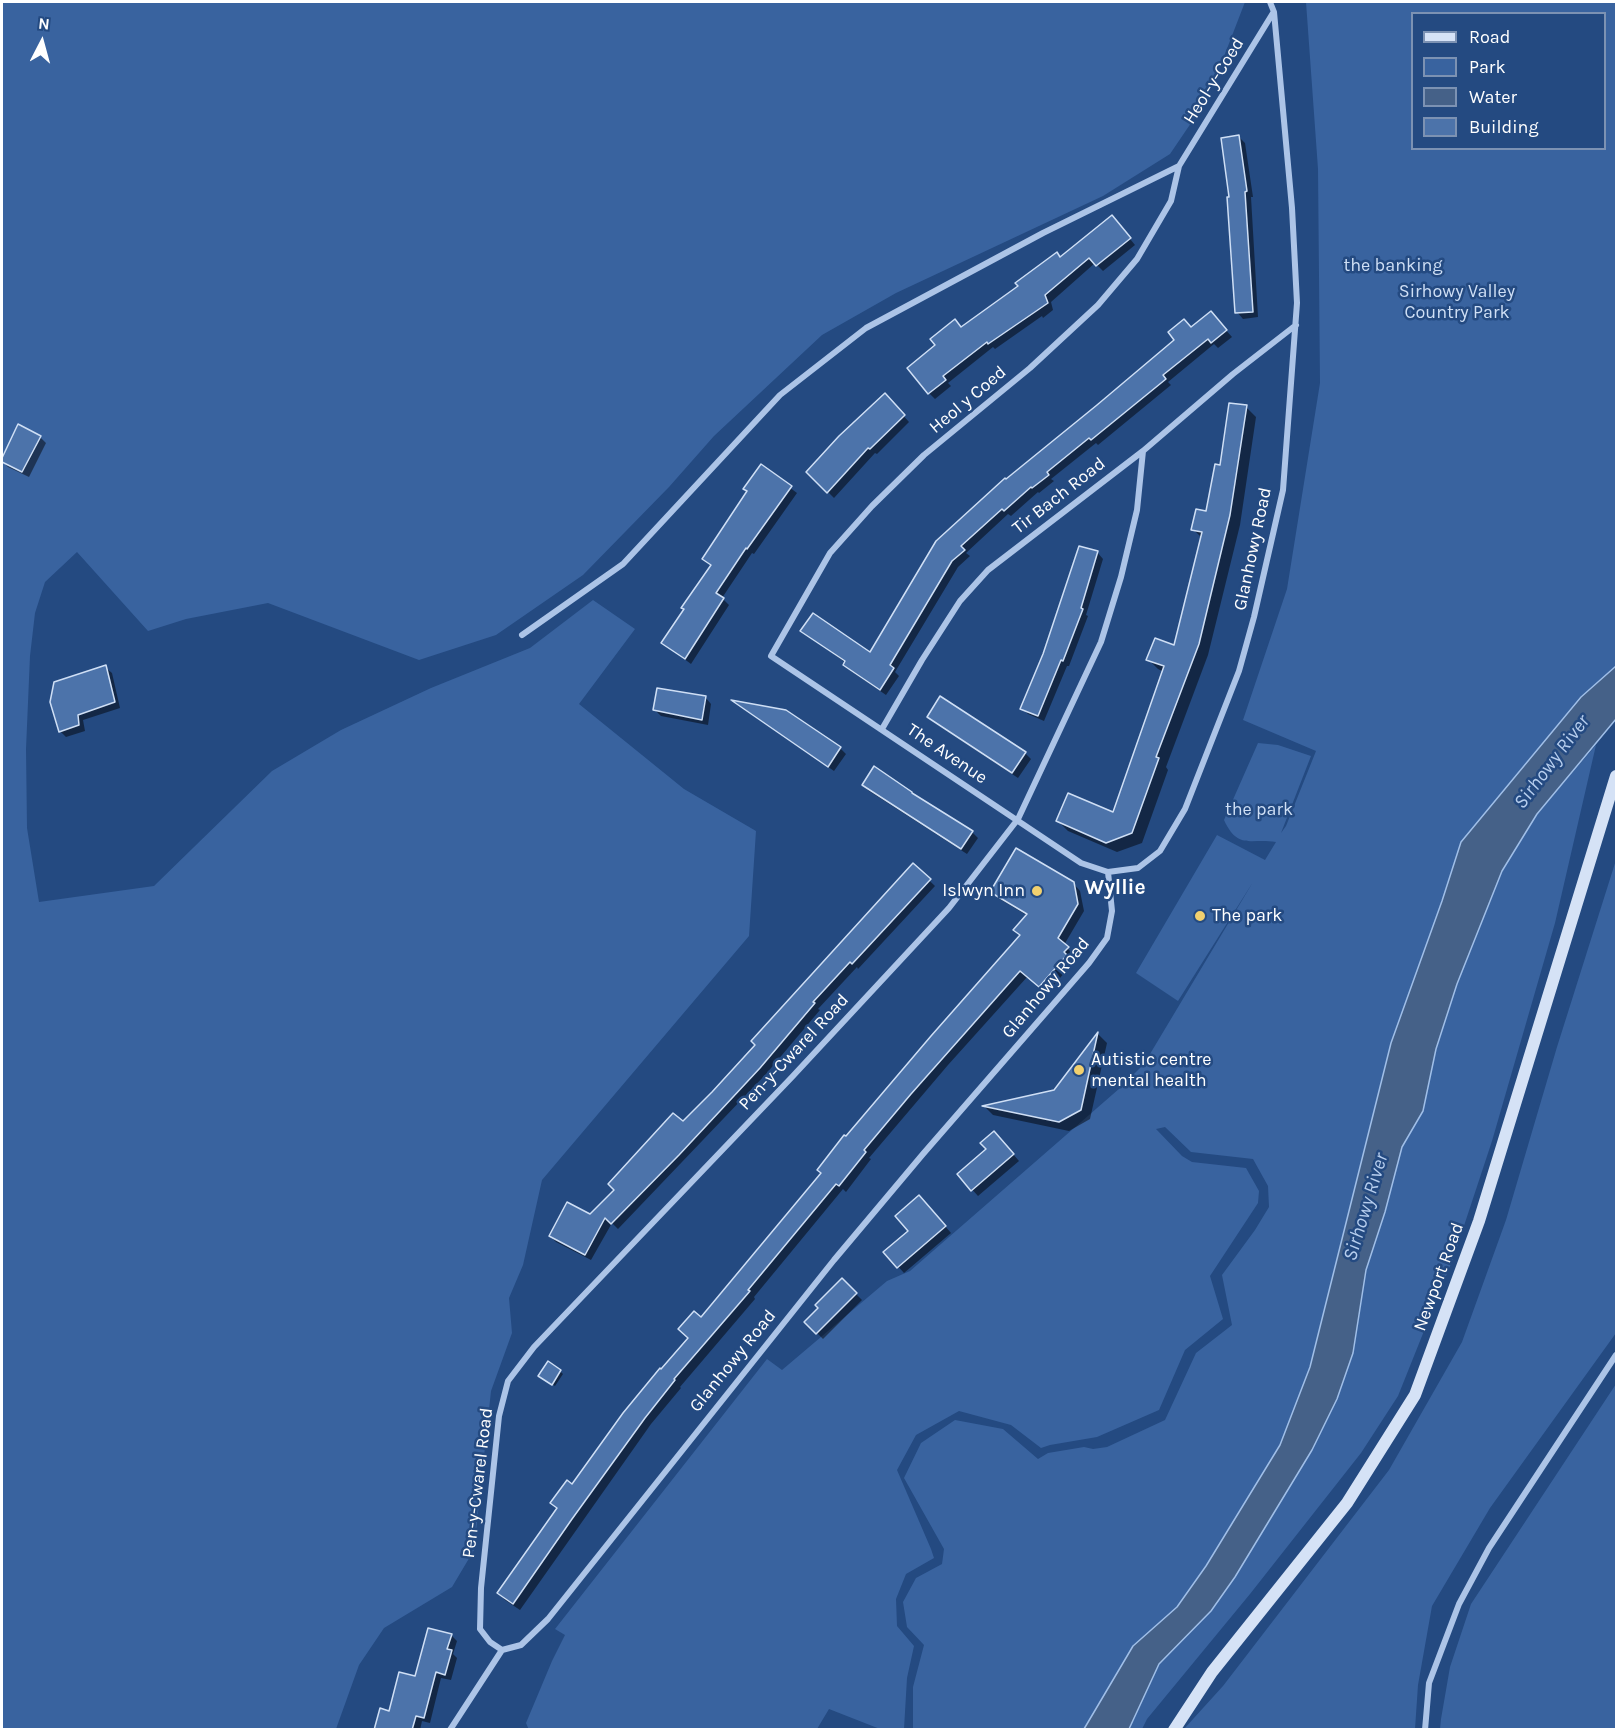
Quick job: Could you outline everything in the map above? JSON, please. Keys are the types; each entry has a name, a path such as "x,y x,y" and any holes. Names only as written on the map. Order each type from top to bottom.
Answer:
{"main road":[{"name":"Newport Road","path":"1174,1730 1212,1672 1347,1503 1415,1395 1479,1221 1617,776"}],"street":[{"name":"Glanhowy Road","path":"502,1650 521,1645 548,1619 834,1260 1089,963 1107,939 1112,911 1108,872 1138,868 1160,851 1185,809 1239,671 1254,617 1283,490 1297,303 1292,208 1274,12 1270,2"},
{"name":"Heol-y-Coed","path":"1179,166 1274,12"},
{"path":"522,635 623,564 780,395 866,328 1043,233 1179,166"},
{"name":"Heol y Coed","path":"771,656 830,553 872,506 924,455 1025,372 1098,305 1137,259 1171,201 1179,166"},
{"name":"Tir Bach Road","path":"882,729 960,601 988,570 1143,451 1233,374 1296,325"},
{"name":"Pen-y-Cwarel Road","path":"502,1650 490,1642 480,1629 481,1588 499,1416 508,1381 534,1347 792,1077 949,908 1018,819 1101,642 1121,577 1137,510 1143,451"},
{"name":"The Avenue","path":"771,656 1081,863 1108,872"},
{"path":"1425,1730 1429,1683 1459,1604 1489,1548 1617,1355"},
{"path":"450,1730 502,1650"}],"green space":[{"path":"2,2 1245,2 1208,98 1170,154 1103,196 896,293 822,335 714,436 669,487 583,575 496,635 419,660 268,603 186,619 148,631 77,552 45,582 35,613 30,656 26,749 27,828 39,902 154,886 272,771 341,730 431,688 530,648 593,600 635,629 579,704 684,789 756,831 749,936 542,1180 523,1265 509,1298 512,1333 491,1391 474,1550 452,1587 384,1628 359,1665 336,1729 2,1729"},
{"path":"1306,2 1616,2 1616,666 1580,697 1461,842 1391,1043 1310,1367 1280,1445 1206,1566 1177,1607 1133,1646 1084,1729 913,1729 913,1687 924,1645 907,1627 903,1602 916,1578 942,1564 944,1549 904,1478 921,1443 955,1420 1003,1429 1038,1459 1048,1453 1084,1447 1093,1449 1107,1447 1165,1420 1196,1353 1232,1325 1222,1275 1269,1207 1268,1186 1253,1159 1191,1152 1165,1127 1156,1129 1182,1156 1192,1162 1246,1168 1259,1191 1258,1203 1210,1276 1223,1319 1185,1350 1159,1410 1097,1437 1041,1448 1011,1425 959,1411 916,1435 897,1470 934,1558 906,1574 896,1599 897,1626 914,1646 907,1678 904,1729 880,1729 829,1709 817,1729 529,1730 526,1723 565,1635 555,1629 767,1359 782,1370 887,1281 910,1271 1120,1088 1144,1064 1253,882 1178,1001 1136,973 1217,835 1265,860 1276,842 1240,839 1234,836 1224,820 1258,743 1278,745 1311,756 1281,833 1286,826 1316,751 1243,720 1287,589 1320,383 1318,169"},
{"path":"1596,745 1555,923 1492,1141 1454,1256 1398,1396 1361,1453 1250,1594 1147,1719 1142,1729 1129,1730 1159,1664 1211,1611 1312,1450 1337,1399 1353,1353 1366,1270 1385,1212 1402,1147 1423,1111 1436,1049 1457,984 1502,871 1537,814"},
{"path":"1616,860 1616,1333 1490,1508 1432,1606 1418,1685 1415,1729 1184,1729 1223,1686 1389,1470 1462,1342 1506,1220"},
{"path":"1616,1384 1616,1729 1440,1729 1450,1667 1471,1604"}],"water":[{"name":"Sirhowy River","path":"1616,666 1616,719 1537,814 1502,871 1457,984 1436,1049 1423,1111 1402,1147 1385,1212 1366,1270 1353,1353 1337,1399 1312,1450 1235,1577 1211,1611 1159,1664 1129,1729 1084,1729 1133,1646 1177,1607 1206,1566 1280,1445 1310,1367 1391,1043 1461,842 1581,697"}],"building":[{"path":"1239,135 1247,191 1245,192 1253,312 1235,313 1227,197 1229,197 1221,138"},
{"path":"1112,215 1131,238 1096,266 1089,258 1045,295 1048,303 988,344 987,342 943,376 946,380 928,394 907,368 935,345 930,339 955,319 961,327 1018,286 1015,283 1057,252 1060,257"},
{"path":"1211,311 1227,330 1211,343 1208,339 1163,375 1166,379 1091,440 1089,438 1047,472 1049,475 1031,487 1004,511 1002,509 961,546 965,550 952,561 890,665 894,668 880,690 843,665 845,661 800,631 813,613 870,652 936,541 1005,478 1174,340 1168,332 1184,319 1191,327"},
{"path":"885,393 905,415 870,449 868,448 827,493 806,472 839,436"},
{"path":"1229,403 1247,405 1230,515 1199,644 1156,757 1159,758 1132,833 1106,843 1056,821 1068,793 1113,812 1164,666 1146,660 1155,638 1174,645 1202,532 1191,530 1196,509 1206,511 1215,464 1220,465"},
{"path":"18,424 41,436 22,472 2,462"},
{"path":"761,464 792,486 716,593 724,598 685,659 661,643 684,609 681,608 711,565 702,559 747,491 743,489"},
{"path":"1079,546 1098,551 1081,608 1083,609 1038,716 1020,709 1043,654"},
{"path":"106,665 115,702 78,715 79,725 59,732 50,702 54,682"},
{"path":"657,688 706,696 702,720 653,710"},
{"path":"940,696 1026,752 1012,773 927,717"},
{"path":"731,700 786,710 841,747 828,767"},
{"path":"874,766 973,831 961,849 862,785"},
{"path":"1016,848 1074,882 1078,904 1058,938 1069,947 1064,952 1067,955 1039,987 1020,971 911,1094 864,1150 866,1152 839,1186 836,1184 748,1290 750,1291 674,1379 513,1604 497,1593 557,1508 550,1503 567,1480 572,1484 623,1413 688,1338 678,1329 694,1311 701,1317 821,1173 817,1170 844,1135 846,1136 1020,935 1013,930 1027,914 990,892"},
{"path":"913,863 931,879 852,964 850,962 813,1002 815,1003 760,1068 679,1155 611,1224 605,1218 585,1255 549,1236 567,1202 590,1214 614,1190 608,1184 673,1113 683,1121 712,1092 755,1045 751,1041"},
{"name":"Autistic centre mental health","path":"1098,1032 1081,1110 1059,1122 982,1106 1054,1090"},
{"path":"994,1131 1014,1154 971,1191 957,1174 986,1149 980,1143"},
{"path":"919,1195 946,1226 897,1268 883,1252 908,1231 895,1216"},
{"path":"842,1278 857,1293 816,1334 804,1322 818,1308 815,1305"},
{"path":"548,1361 561,1370 552,1385 538,1376"},
{"path":"428,1628 452,1634 447,1649 452,1650 445,1675 436,1672 424,1718 416,1716 412,1730 374,1730 380,1708 389,1711 399,1672 415,1676"}],"place":[{"name":"Islwyn Inn","path":"1037,891"},
{"name":"The park","path":"1200,916"},
{"name":"Autistic centre mental health","path":"1079,1070"}],"district":[{"name":"Wyllie","path":"1115,888"}],"park label":[{"name":"the banking","path":"1393,266"},
{"name":"Sirhowy Valley Country Park","path":"1457,302"},
{"name":"the park","path":"1259,810"}]}
